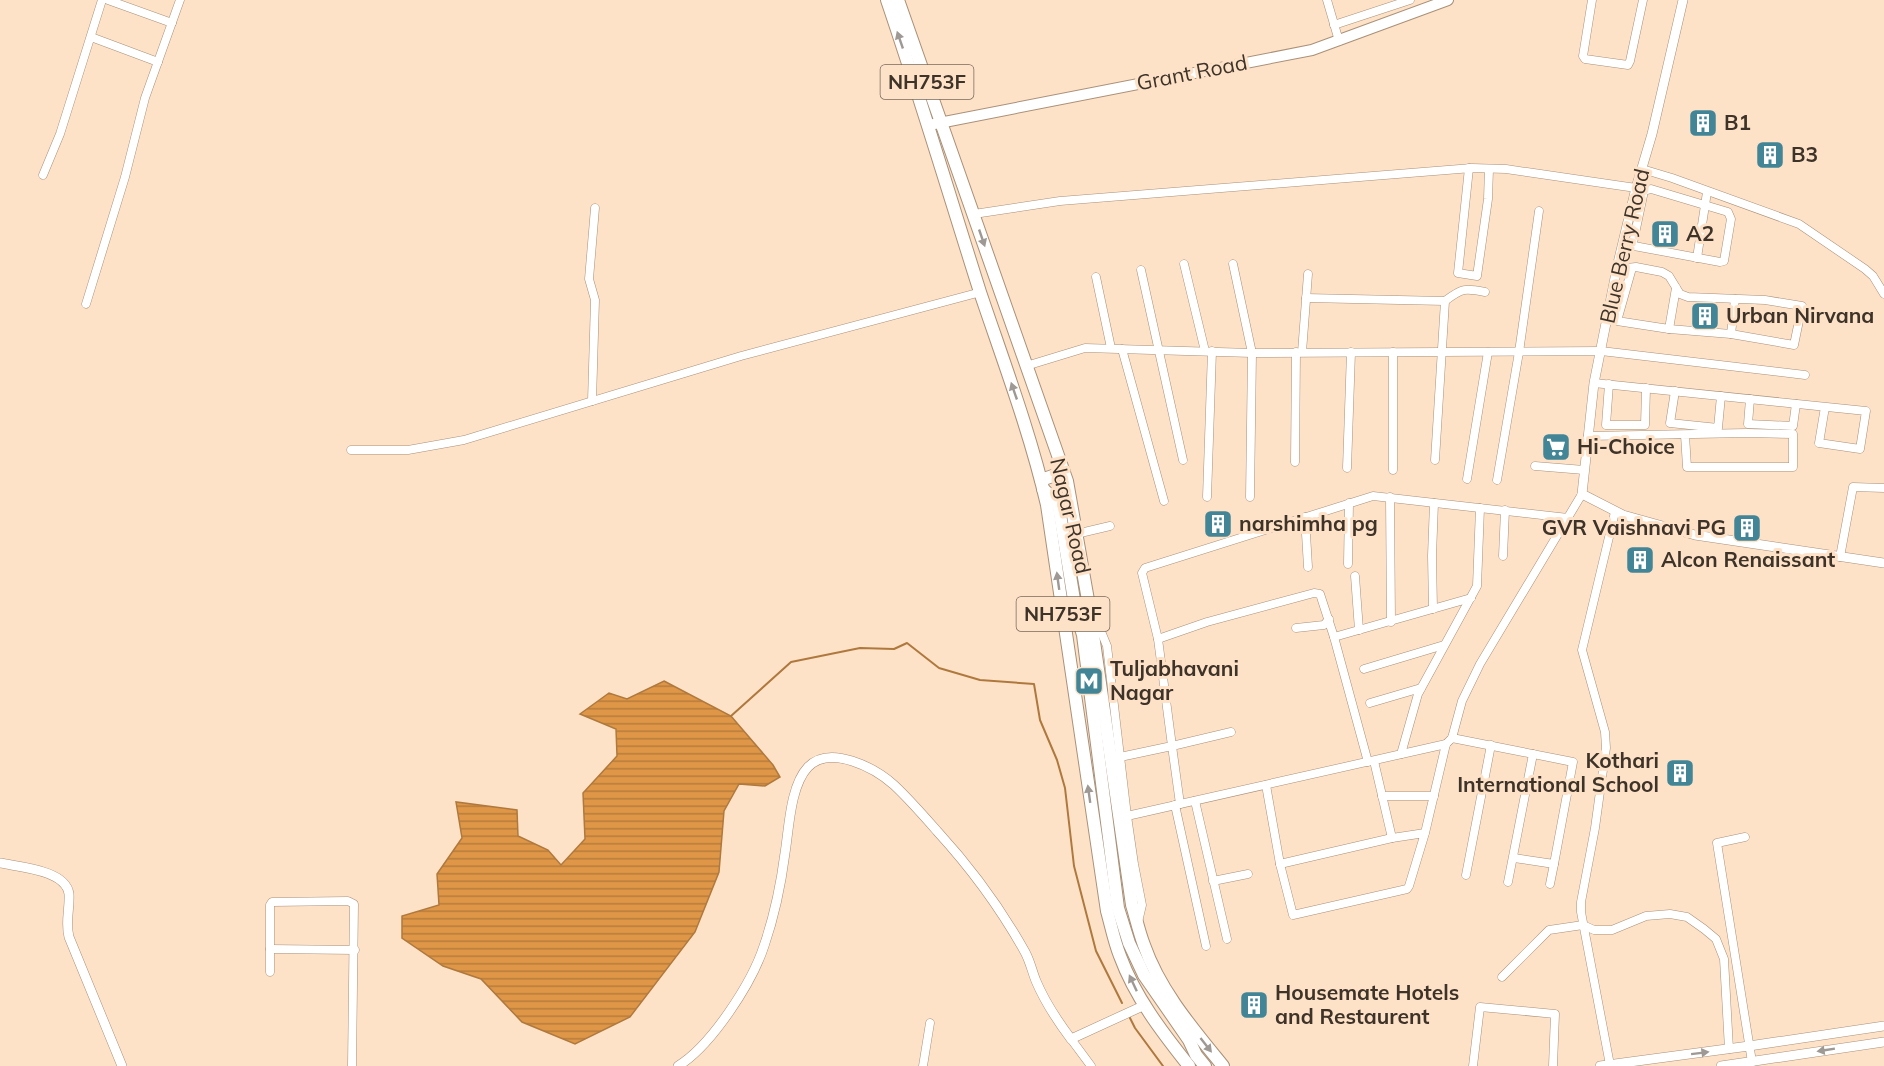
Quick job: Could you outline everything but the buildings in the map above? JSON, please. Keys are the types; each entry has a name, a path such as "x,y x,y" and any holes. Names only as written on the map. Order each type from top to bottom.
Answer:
{"highway":[{"name":"Nagar Road","path":"887,0 935,123 974,214 1067,481 1088,600 1132,905 1144,946 1161,980 1182,1013 1223,1066"},
{"name":"Nagar Road","path":"898,0 935,123 981,292 1025,424 1042,484 1107,911 1120,956 1145,1005 1189,1066"},
{"path":"1064,472 1042,484 1058,502 1076,612 1083,635 1118,908 1129,943 1144,975 1205,1066"}],"main road":[{"name":"Grant Road","path":"935,123 1312,50 1448,0"}],"street":[{"path":"43,175 60,134 102,0"},
{"path":"108,0 172,23"},
{"path":"86,304 125,177 145,98 180,0"},
{"path":"1327,0 1339,40"},
{"path":"1334,25 1410,0"},
{"path":"1592,0 1583,56 1585,59 1628,64 1642,0"},
{"name":"Blue Berry Road","path":"1582,494 1594,383 1636,188 1652,134 1683,0"},
{"path":"91,37 158,62"},
{"path":"974,214 1060,201 1469,168 1506,169 1636,188"},
{"path":"1469,168 1458,273 1477,276 1488,199 1489,169"},
{"path":"1642,169 1799,224 1874,276 1884,294"},
{"path":"1650,189 1705,204 1728,212 1731,219 1724,261 1635,247 1633,243 1646,190 1650,189"},
{"path":"1698,258 1707,192"},
{"path":"592,401 595,300 589,279 595,208"},
{"path":"1497,480 1519,352 1539,211"},
{"path":"1184,264 1209,351 1208,497"},
{"path":"1233,264 1252,352 1250,497"},
{"path":"1618,266 1636,267 1666,274 1680,294 1688,297 1765,300 1802,306 1794,345 1731,334 1617,321 1632,268"},
{"path":"1141,270 1183,460"},
{"path":"1295,462 1299,352 1308,274"},
{"path":"1096,277 1111,348"},
{"path":"1306,298 1445,300 1467,288 1485,292"},
{"path":"1669,328 1676,288"},
{"path":"351,450 408,450 464,440 741,356 981,292"},
{"path":"1731,334 1735,299"},
{"path":"1435,460 1445,300"},
{"path":"1026,366 1085,348 1252,352 1601,351 1805,375"},
{"path":"1122,349 1164,501"},
{"path":"1347,468 1351,352"},
{"path":"1393,352 1393,470"},
{"path":"1467,479 1488,352"},
{"path":"1594,383 1866,411 1860,449 1819,443 1824,407"},
{"path":"1609,384 1606,425 1645,425 1646,388"},
{"path":"1675,391 1670,423 1718,428 1721,396"},
{"path":"1750,399 1748,424 1793,426 1796,404"},
{"path":"1588,436 1685,435 1793,434 1792,466 1687,467 1685,435"},
{"path":"1535,466 1584,470"},
{"path":"1840,557 1852,487 1884,488"},
{"path":"1266,785 1280,864 1293,915 1407,889 1411,883 1462,701 1480,664 1582,494 1616,512 1711,538 1884,563"},
{"path":"1206,946 1177,805 1158,639 1142,573 1145,568 1373,496 1568,518"},
{"path":"1390,497 1391,622"},
{"path":"1433,609 1434,502"},
{"path":"1348,564 1349,503"},
{"path":"1401,754 1421,688 1471,598 1478,580 1480,508"},
{"path":"1503,556 1505,510"},
{"path":"1616,512 1582,650 1605,732 1606,748 1595,828 1581,902 1605,1065 1749,1047 1884,1026"},
{"path":"1305,517 1308,567"},
{"path":"1076,534 1110,526"},
{"path":"1355,576 1359,630"},
{"path":"1158,639 1207,622 1314,593 1321,596 1382,796 1392,838"},
{"path":"1334,637 1471,598"},
{"path":"1088,600 1107,646 1127,816 1142,905 1138,924"},
{"path":"1296,628 1324,626 1329,619"},
{"path":"1364,669 1444,645"},
{"path":"1370,703 1421,688"},
{"path":"1120,758 1231,732"},
{"path":"1127,816 1449,741 1491,745 1573,762 1550,884"},
{"path":"1466,875 1491,745"},
{"path":"1508,882 1533,754"},
{"path":"678,1066 704,1044 717,1028 754,970 764,948 770,926 796,791 807,768 815,761 826,758 856,762 892,784 939,832 1003,915 1026,954 1037,983 1052,1012 1091,1066"},
{"path":"1382,796 1434,796"},
{"path":"1195,801 1227,939"},
{"path":"1280,864 1392,838 1425,833"},
{"path":"1746,837 1717,843 1752,1062"},
{"path":"1514,858 1554,864"},
{"path":"0,863 54,876 67,886 69,937 122,1066"},
{"path":"1213,881 1248,874"},
{"path":"270,972 270,905 272,902 348,901 354,904 352,1066"},
{"path":"1502,977 1549,930 1583,925 1594,930 1612,930 1647,916 1670,914 1687,917 1716,939 1724,959 1728,1049"},
{"path":"270,949 355,950"},
{"path":"1071,1039 1145,1005"},
{"path":"1473,1066 1480,1007 1555,1014 1553,1066"},
{"path":"923,1066 930,1023"},
{"path":"1721,1066 1884,1042"}],"shaded area":[{"path":"664,681 731,716 773,765 780,777 765,786 739,784 724,811 719,872 695,932 630,1017 575,1044 522,1022 481,979 443,966 402,938 402,916 439,905 437,874 462,838 456,802 517,810 518,836 548,850 561,865 585,839 583,793 617,756 616,729 580,714 609,693 627,699"}],"waterway":[{"path":"731,716 791,662 860,648 894,649 907,643 939,668 980,680 1034,684 1040,720 1057,760 1065,788 1074,866 1096,951 1122,1003"},
{"path":"1129,1016 1163,1066"}],"place":[{"name":"B1","path":"1703,123"},
{"name":"B3","path":"1770,155"},
{"name":"A2","path":"1665,234"},
{"name":"Urban Nirvana","path":"1705,316"},
{"name":"Hi-Choice","path":"1556,447"},
{"name":"narshimha pg","path":"1218,524"},
{"name":"GVR Vaishnavi PG","path":"1747,528"},
{"name":"Alcon Renaissant","path":"1640,560"},
{"name":"Tuljabhavani Nagar","path":"1089,681"},
{"name":"Kothari International School","path":"1680,773"},
{"name":"Housemate Hotels and Restaurent","path":"1254,1005"}]}
